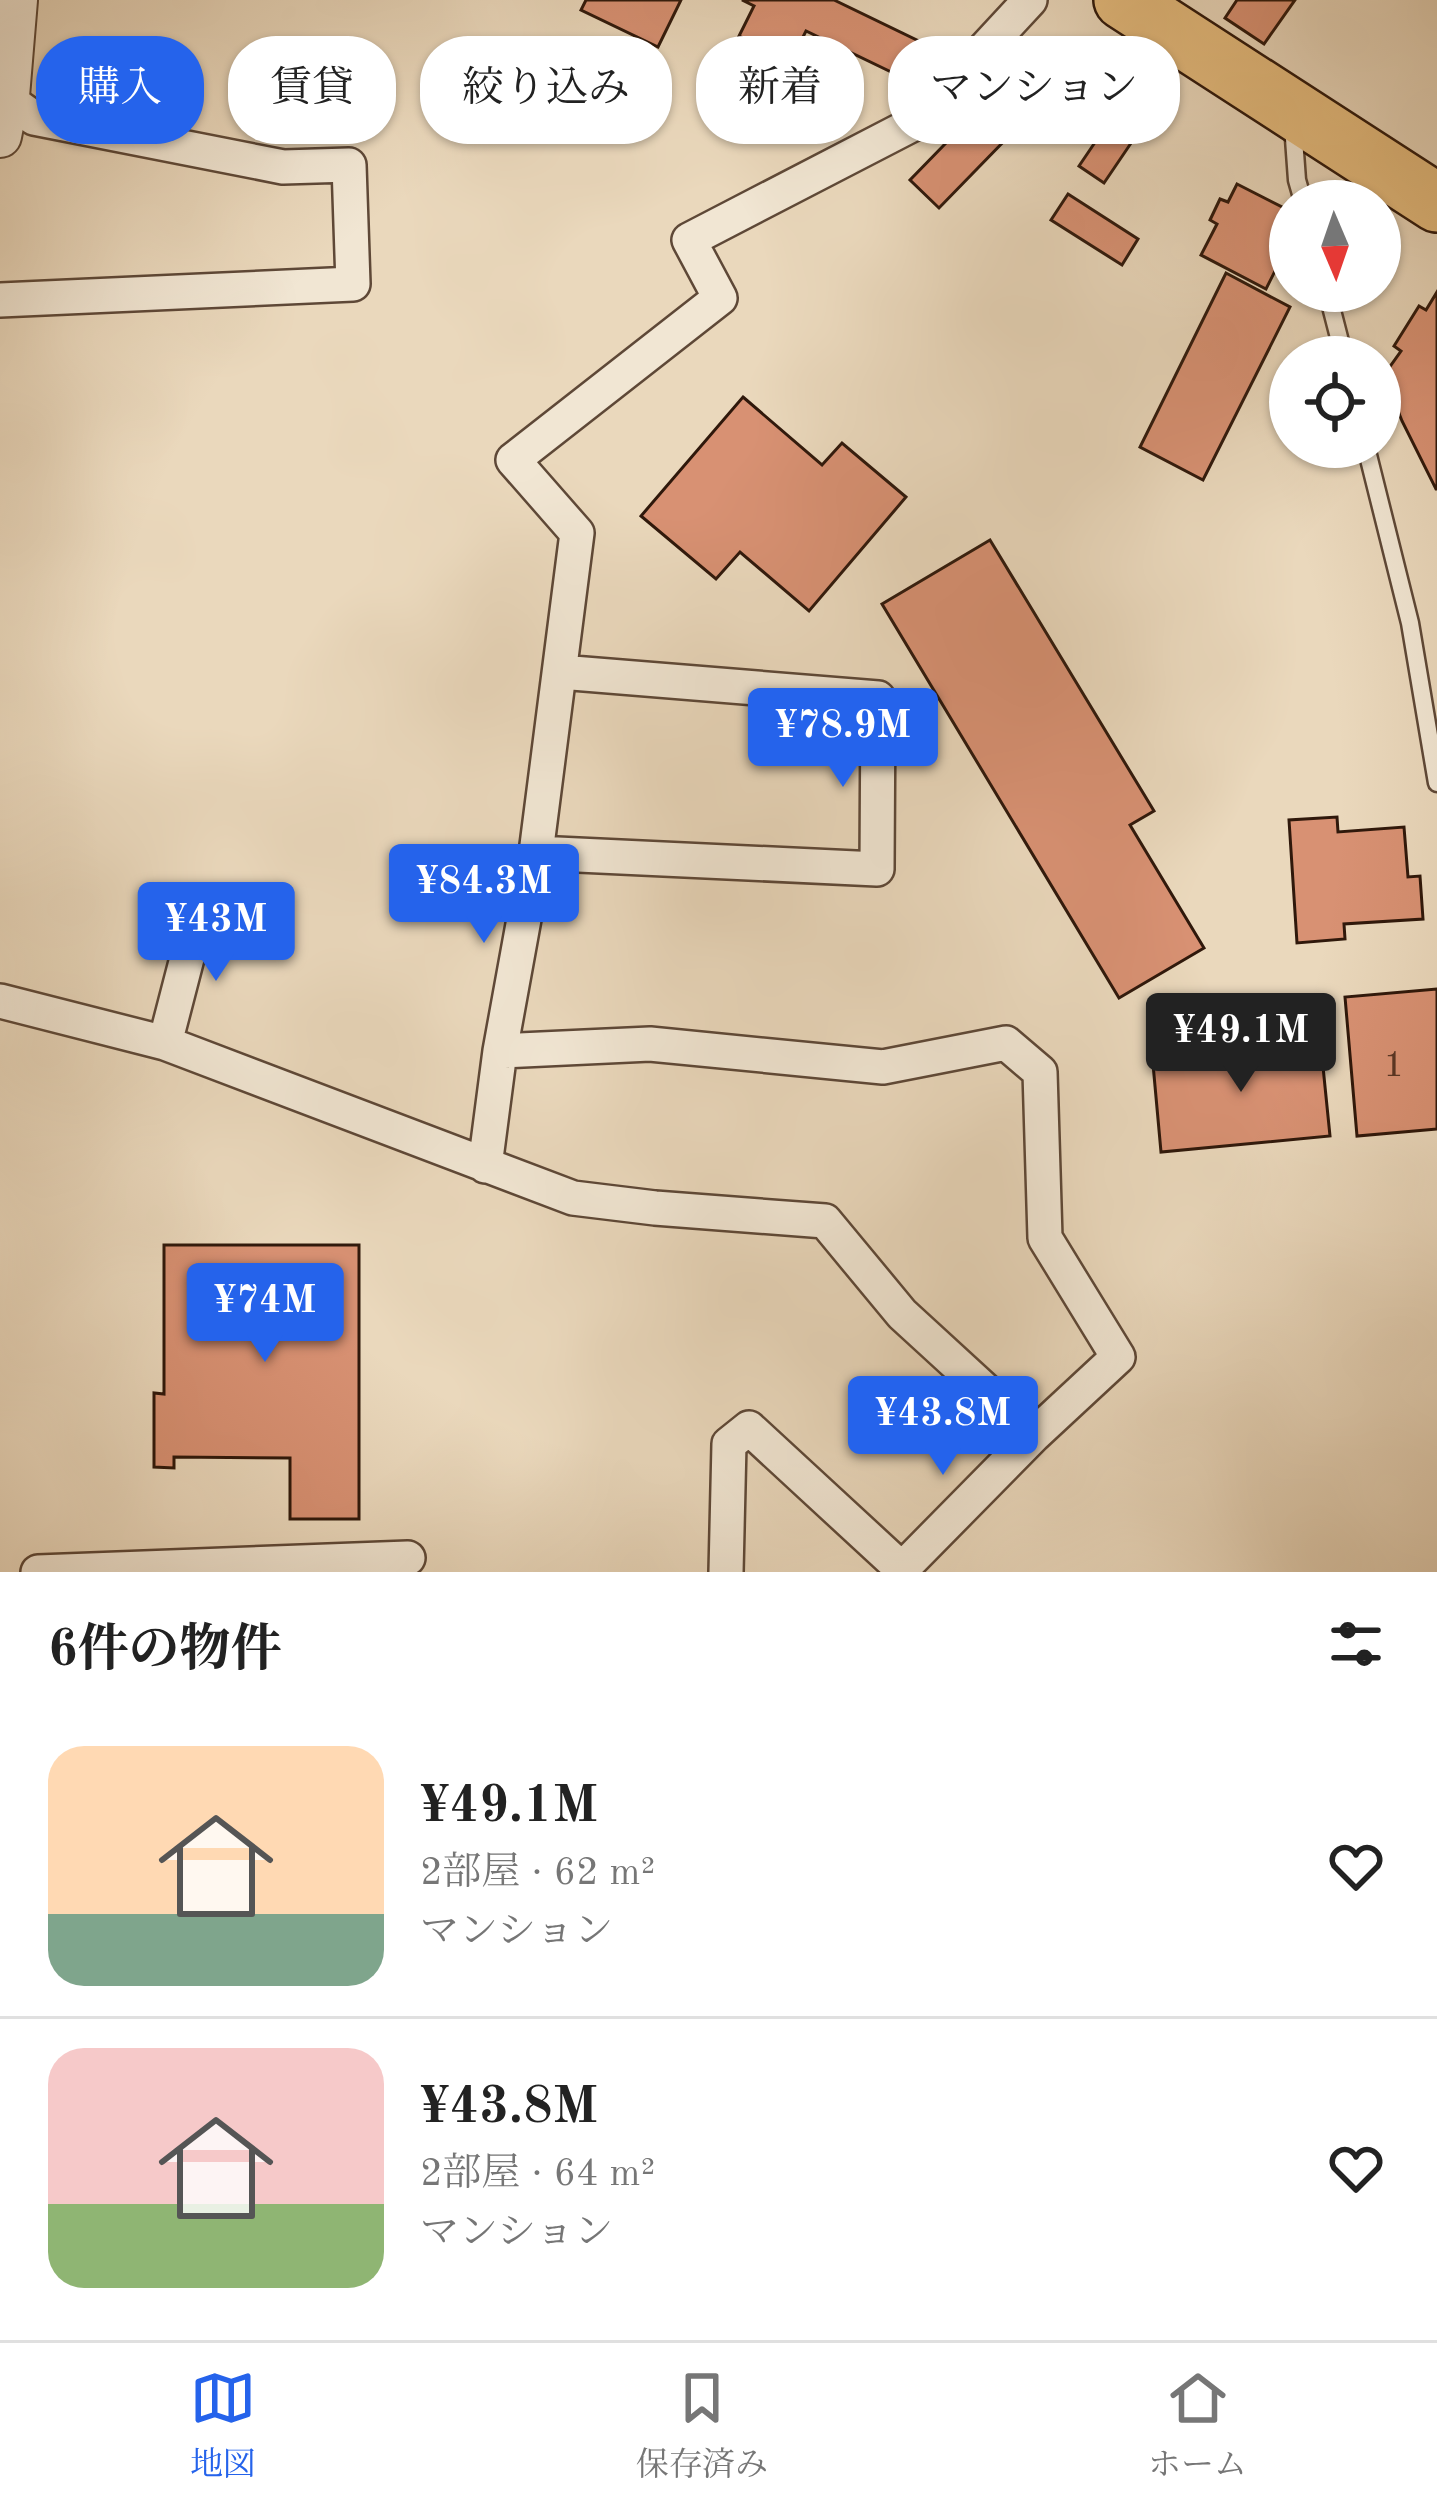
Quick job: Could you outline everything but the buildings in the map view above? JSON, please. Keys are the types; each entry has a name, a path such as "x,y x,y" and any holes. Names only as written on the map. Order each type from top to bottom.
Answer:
{"highway":[{"path":"1123,0 1437,202"}],"street":[{"path":"0,300 352,284 349,165 284,167 3,109 16,0"},
{"path":"484,1166 536,853 577,533 513,460 720,298 689,240 917,122 1030,0"},
{"path":"536,853 877,869 878,698 560,672"},
{"path":"165,1043 200,908"},
{"path":"0,1001 165,1043 573,1198 825,1221 902,1314 1034,1435"},
{"path":"500,1051 650,1044 883,1067 1006,1043 1040,1072 1046,1238 1118,1357 1034,1435 904,1570 748,1428 729,1444 726,1572"},
{"path":"38,1572 408,1558"}],"lane":[{"path":"1292,112 1297,180"},
{"path":"1371,468 1410,623 1437,783"}]}
